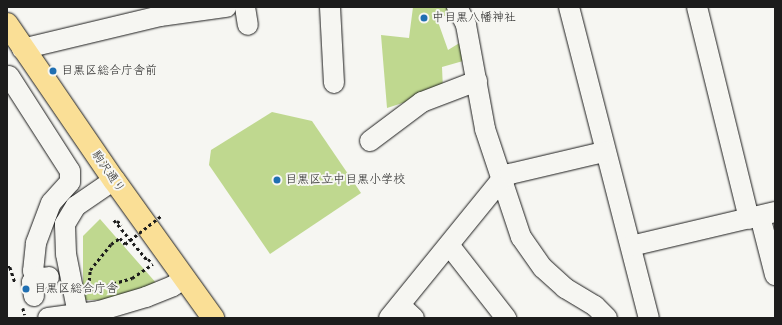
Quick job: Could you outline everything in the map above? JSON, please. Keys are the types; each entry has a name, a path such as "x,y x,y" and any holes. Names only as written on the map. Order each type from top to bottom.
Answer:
{"main road":[{"name":"駒沢通り","path":"7,24 22,49 213,318"}],"street":[{"path":"22,49 160,16 226,7"},
{"path":"330,7 334,82"},
{"path":"457,7 466,25 485,129 521,237 543,268 565,288 595,306 607,318"},
{"path":"569,7 604,152 631,246 648,318"},
{"path":"697,7 761,216 775,275"},
{"path":"9,76 70,172 70,182 51,203 36,243 33,270 36,276 43,278"},
{"path":"370,141 422,102 477,81"},
{"path":"414,318 394,311 501,180 510,174 604,152"},
{"path":"78,314 64,234 70,214 76,206 114,180"},
{"path":"631,246 761,216"},
{"path":"449,245 506,318"},
{"path":"34,296 32,282 43,278 70,274"},
{"path":"48,318 78,314 100,315 174,286 184,278"}],"path":[{"path":"155,263 132,278 89,290 90,270 111,244 120,238 125,244 161,216"},
{"path":"122,224 114,220 148,261"}],"green space":[{"path":"413,7 454,7 456,11 437,19 448,50 466,39 470,59 442,67 443,90 387,108 381,35 409,38"},
{"path":"272,112 312,121 361,193 270,254 209,165 211,150"},
{"path":"100,219 157,284 105,300 83,300 83,236"}],"place":[{"name":"中目黒八幡神社","path":"424,18"},
{"name":"目黒区総合庁舎前","path":"53,71"},
{"name":"目黒区立中目黒小学校","path":"277,180"},
{"name":"目黒区総合庁舎","path":"26,289"}]}
